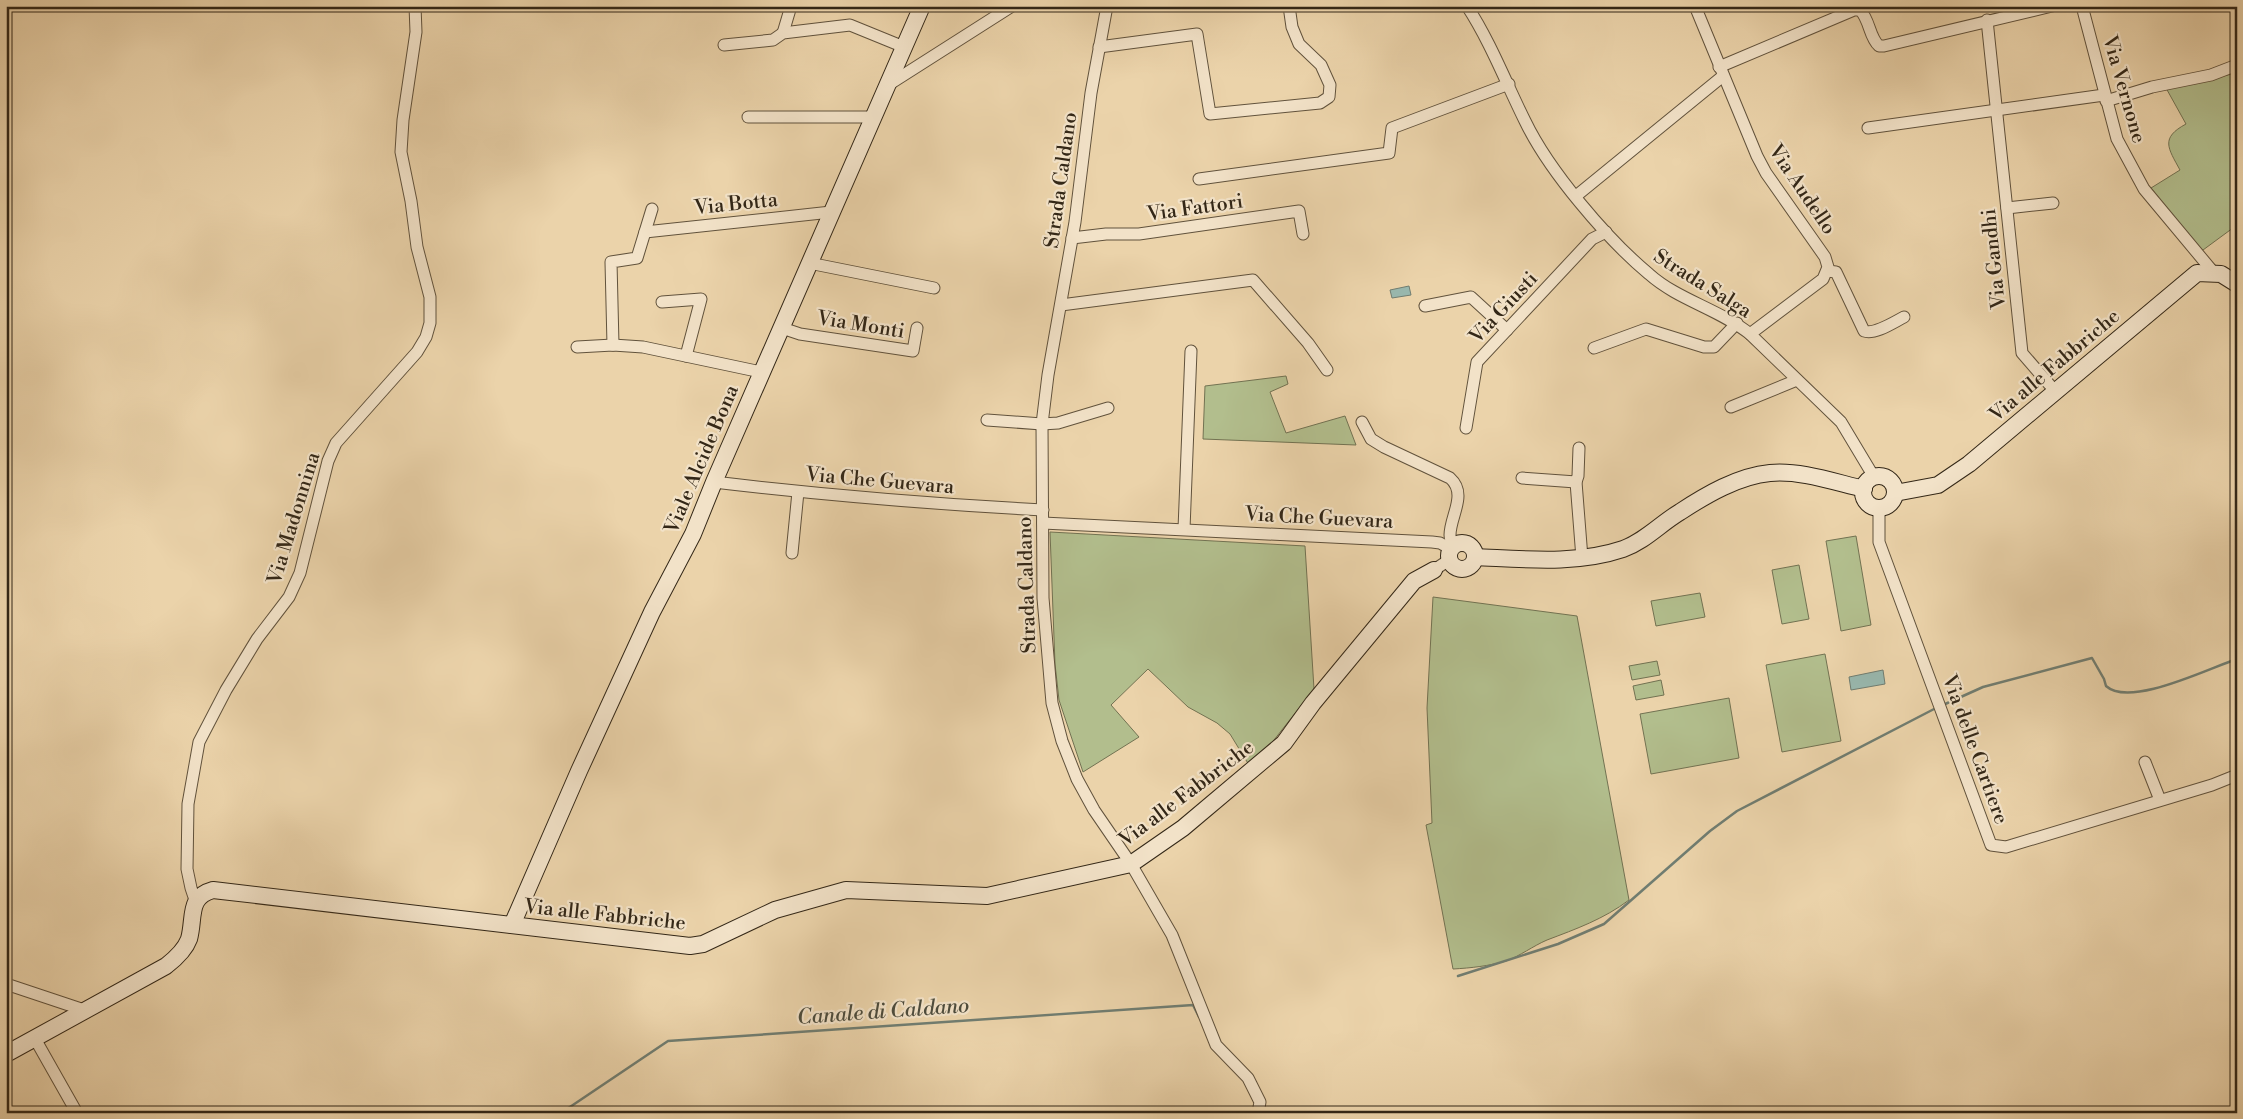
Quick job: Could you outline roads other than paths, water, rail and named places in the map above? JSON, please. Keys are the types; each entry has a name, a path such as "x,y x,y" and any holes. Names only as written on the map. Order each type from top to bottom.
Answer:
{"street":[{"name":"Via Madonnina","path":"196,900 187,869 188,804 199,742 236,673 257,639 289,597 300,573 328,461 336,443 417,352 426,337 430,323 430,298 417,247 411,201 401,152 403,120 416,32 415,6"},
{"path":"784,33 791,6"},
{"name":"Viale Alcide Bona","path":"512,925 579,771 652,612 693,534 761,372 782,328 922,6"},
{"path":"886,86 1012,6"},
{"name":"Strada Caldano","path":"1107,6 1099,47 1072,238 1048,376 1042,424 1043,598 1052,703 1062,741 1077,779 1094,810 1131,864 1172,935 1216,1044 1248,1078 1260,1102 1258,1113"},
{"path":"1099,47 1197,34 1210,114 1320,103 1329,97 1330,85 1321,65 1298,44 1292,27 1289,6"},
{"name":"Strada Salga","path":"1467,6 1480,26 1526,122 1547,157 1606,232 1650,276 1680,295 1737,323 1750,334 1840,422 1869,483"},
{"name":"Via Audello","path":"1695,6 1750,143 1766,173 1820,248 1825,257 1828,271"},
{"path":"1576,196 1721,72 1854,10 1860,10 1864,14 1875,42 1879,46 2052,6"},
{"name":"Via Vernone","path":"2082,6 2116,139 2144,189 2214,273"},
{"name":"Via Gandhi","path":"1987,20 2022,353 2055,391"},
{"path":"724,45 774,40 784,33 850,25 904,47"},
{"path":"1868,128 1997,110 2105,98 2212,75 2237,65"},
{"path":"1200,179 1389,152 1392,128 1509,84"},
{"path":"748,117 873,117"},
{"path":"2007,208 2053,203"},
{"path":"612,345 611,262 638,258 652,209"},
{"name":"Via Fattori","path":"1072,238 1106,234 1139,234 1299,211 1303,234"},
{"name":"Via Botta","path":"645,232 831,212"},
{"name":"Via Giusti","path":"1466,428 1477,362 1592,239 1606,232"},
{"path":"809,263 934,288"},
{"path":"1750,334 1824,279 1828,271 1836,272 1864,331 1874,331 1904,317"},
{"name":"Via alle Fabbriche","path":"1895,493 1938,485 1969,464 2192,277 2198,274 2214,273"},
{"path":"2214,273 2237,284"},
{"path":"1061,305 1253,280 1308,343 1326,370"},
{"path":"1425,306 1472,297 1506,330"},
{"path":"662,302 701,299 686,356"},
{"path":"1594,348 1646,329 1704,347 1714,347 1737,323"},
{"name":"Via Monti","path":"782,328 800,334 913,351 917,328"},
{"path":"578,347 612,345 643,347 761,372"},
{"path":"1184,529 1191,351"},
{"path":"1731,407 1797,380"},
{"path":"987,420 1042,424 1058,423 1108,408"},
{"path":"1362,422 1372,438 1384,447 1450,478 1455,483 1458,490 1458,500 1450,534 1451,552 1458,568 1463,569 1469,567 1475,557 1522,559 1582,558 1622,549 1644,540 1680,512 1741,478 1771,472 1869,483 1884,476 1891,481 1895,493 1891,502 1879,508 1867,502 1869,483"},
{"path":"1579,448 1576,482 1582,558"},
{"path":"1522,478 1576,482"},
{"name":"Via Che Guevara","path":"714,482 909,503 1043,510"},
{"path":"792,553 798,492"},
{"name":"Via delle Cartiere","path":"1879,508 1879,542 1944,712 1989,843 1994,847 2006,847 2212,785 2237,775"},
{"name":"Via Che Guevara","path":"1043,523 1432,542 1440,543 1451,552"},
{"path":"1434,570 1451,552"},
{"name":"Via alle Fabbriche","path":"196,900 204,893 213,890 690,946 703,944 775,910 846,890 987,896 1131,864 1183,828 1284,744 1313,703 1414,581 1434,570"},
{"path":"2145,762 2160,800"},
{"path":"6,1054 166,966 175,959 188,940 196,900"},
{"path":"6,984 84,1010"},
{"path":"34,1037 77,1113"}],"water":[{"path":"1409,286 1411,295 1392,298 1390,290"},
{"path":"1883,670 1885,684 1851,690 1849,677"}],"waterway":[{"path":"1943,705 1983,687 2092,658 2106,686 2117,692 2133,692 2170,684 2237,659"},
{"path":"1458,976 1558,944 1604,924 1710,831 1737,811 1936,708"},
{"name":"Canale di Caldano","path":"561,1113 668,1041 1193,1005 1199,1017"}]}
